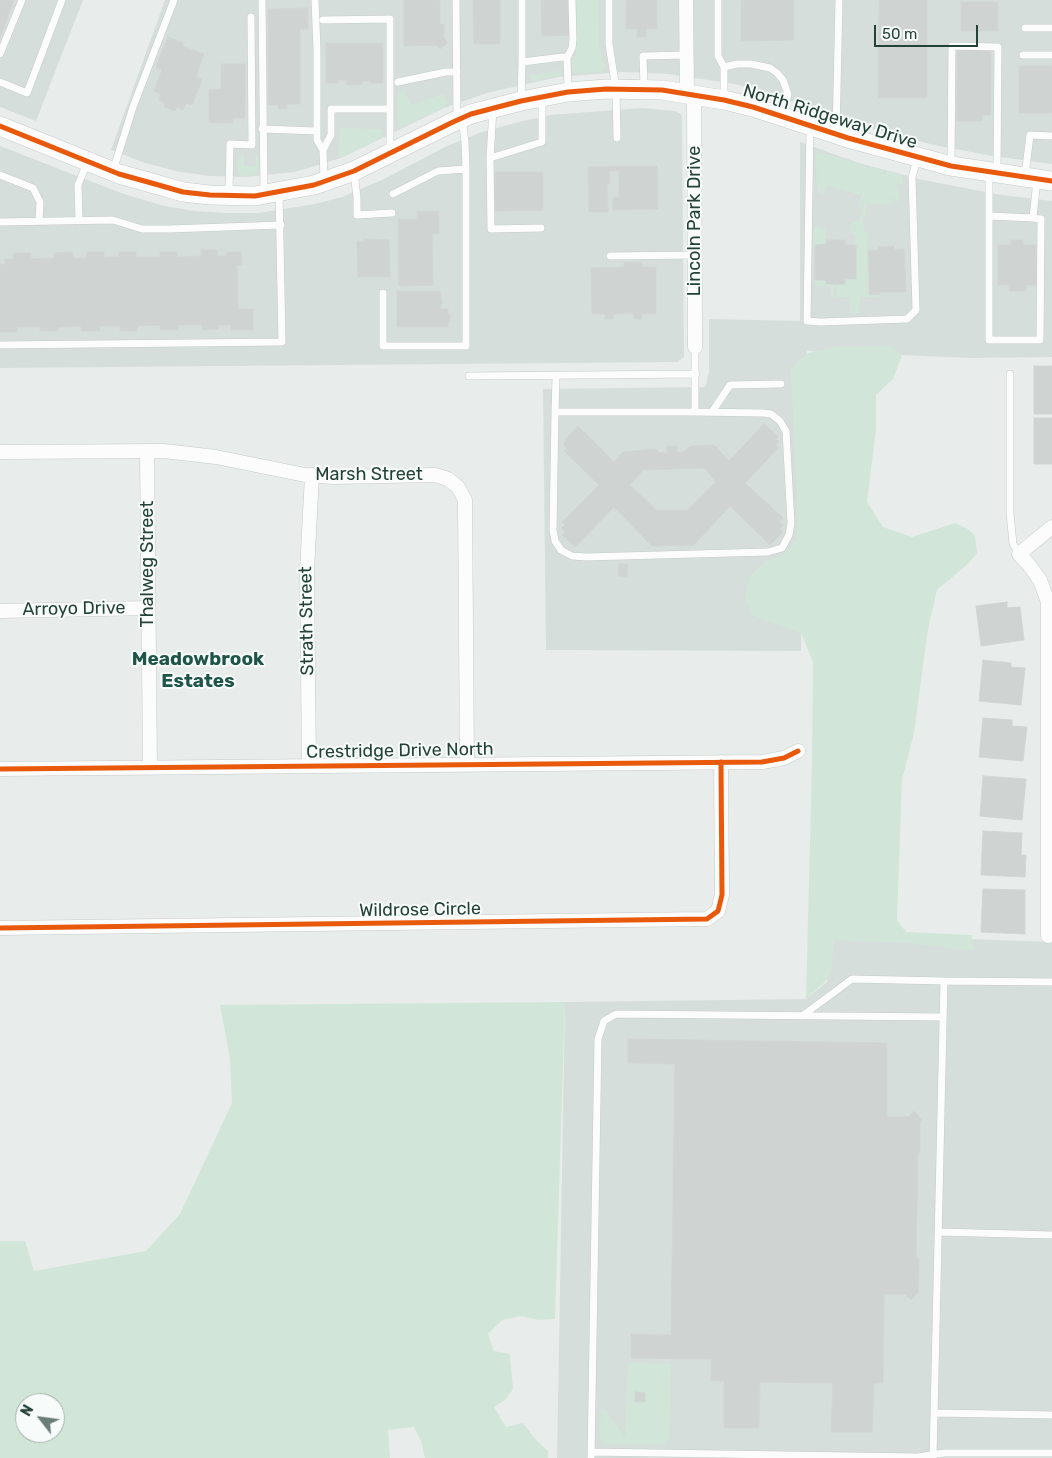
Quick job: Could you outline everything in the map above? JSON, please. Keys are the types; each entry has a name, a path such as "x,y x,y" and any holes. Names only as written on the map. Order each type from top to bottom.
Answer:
{"street":[{"name":"Lincoln Park Drive","path":"686,0 686,55 691,94 696,347"},
{"name":"North Ridgeway Drive","path":"0,126 113,171 184,192 229,195 271,193 324,182 354,172 460,119 493,108 542,96 568,92 616,89 644,90 691,94 724,100 753,107 918,158 951,166 1038,180"},
{"name":"Thalweg Street","path":"147,451 150,768"},
{"name":"Marsh Street","path":"0,452 185,452 285,472 312,475 435,475 448,479 458,487 465,500 467,764"},
{"name":"Strath Street","path":"309,766 307,572 312,475"},
{"path":"1048,936 1048,602 1040,580 1019,554 1052,526"},
{"name":"Arroyo Drive","path":"0,610 148,608"},
{"name":"Crestridge Drive North","path":"0,769 762,762 784,758 798,751"},
{"name":"Wildrose Circle","path":"0,928 707,920 718,911 722,895 720,762"}],"lane":[{"path":"0,54 22,0"},
{"path":"0,82 27,93 62,0"},
{"path":"113,171 133,107 174,0"},
{"path":"0,345 282,342 280,225 271,193 262,129 262,0"},
{"path":"316,0 317,140 323,150"},
{"path":"383,293 383,346 466,346 466,169 457,72 456,0"},
{"path":"521,101 522,0"},
{"path":"568,92 567,58 572,48 572,0"},
{"path":"609,0 609,44 616,89 617,138"},
{"path":"718,0 718,56 724,67 724,100"},
{"path":"836,134 839,0"},
{"path":"229,195 230,144 252,145 251,17"},
{"path":"323,20 390,19 390,154"},
{"path":"1024,28 1052,28"},
{"path":"951,166 952,46 998,47 990,216 989,340 1040,340 1041,219 990,216"},
{"path":"644,90 644,56 686,55"},
{"path":"1023,55 1052,55"},
{"path":"522,62 567,58"},
{"path":"724,67 737,64 751,64 770,68 778,73 783,80 788,94 783,117"},
{"path":"398,82 446,72 457,72"},
{"path":"490,158 542,142 542,96"},
{"path":"493,108 490,158 491,229 541,228"},
{"path":"324,182 323,150 331,134 331,109 390,109"},
{"path":"810,126 807,320 821,322 908,319 916,310 912,177 918,158"},
{"path":"262,129 317,131"},
{"path":"1033,218 1038,180 1030,135 1052,136"},
{"path":"79,221 78,185 88,161"},
{"path":"393,194 438,171 466,169"},
{"path":"354,172 357,215 392,214"},
{"path":"0,175 33,188 40,202 40,221"},
{"path":"0,222 113,220 142,229 280,225"},
{"path":"610,256 695,255"},
{"path":"695,412 696,347"},
{"path":"469,376 696,374"},
{"path":"1010,374 1010,514 1013,544 1019,554"},
{"path":"555,412 772,414 780,421 786,431 791,522 789,535 782,548 768,552 586,557 572,556 561,550 555,541 553,530 555,412 556,376"},
{"path":"712,412 730,385 781,384"},
{"path":"802,1016 852,979 1052,982"},
{"path":"933,1456 944,981"},
{"path":"943,1017 616,1014 604,1022 598,1039 592,1455 918,1457 944,1453 1052,1453"},
{"path":"939,1232 1052,1235"},
{"path":"935,1413 1052,1415"}],"shaded area":[{"path":"0,0 83,0 36,121 0,107"},
{"path":"165,0 1052,0 1052,164 992,156 934,145 880,131 765,92 735,84 668,74 622,72 558,77 487,93 444,108 341,158 295,172 244,177 210,176 180,172 145,163 111,150"},
{"path":"643,108 675,111 681,114 682,117 684,357 677,362 0,368 0,146 121,193 164,206 195,211 258,213 315,204 342,197 382,180 447,146 482,132 549,115"},
{"path":"800,142 859,163 923,180 1002,195 1052,201 1052,357 969,358 807,351 801,651 546,650 543,389 705,387 709,372 709,319 800,321"},
{"path":"828,934 1052,942 1052,1458 557,1458 565,1002 806,999 827,982"}],"green space":[{"path":"575,0 598,0 599,48 605,66 602,72 573,73 572,62 576,55"},
{"path":"558,71 562,73 560,76 531,81 530,78 531,75"},
{"path":"398,91 405,92 411,105 444,94 448,102 443,108 399,128"},
{"path":"340,128 382,129 382,137 339,158"},
{"path":"818,152 867,166 868,170 870,167 883,170 884,175 887,171 901,175 903,178 904,184 897,183 896,188 901,193 899,194 898,203 894,198 892,199 894,203 866,205 866,216 863,218 864,230 867,232 868,295 879,294 879,297 860,297 859,313 850,313 850,297 837,297 837,284 845,284 845,279 856,279 855,235 850,232 853,222 859,222 863,208 858,206 862,193 860,192 860,195 827,185 823,195 819,193 817,187 816,154"},
{"path":"244,154 244,166 256,166 256,155 259,155 258,173 256,175 238,175 238,156"},
{"path":"813,226 826,230 826,244 815,245 815,279 826,280 834,284 834,297 831,297 831,286 816,286 814,283"},
{"path":"891,346 902,356 893,379 876,395 876,429 867,502 883,527 912,537 955,523 968,529 975,536 977,553 968,564 937,590 928,629 914,733 902,780 897,920 906,932 972,935 973,951 908,943 834,940 831,973 825,982 806,999 813,662 801,633 752,615 745,596 749,578 766,561 783,555 796,541 797,495 791,369 808,353 835,347"},
{"path":"565,1002 555,1319 537,1320 522,1316 502,1320 488,1334 494,1351 510,1354 513,1389 506,1399 494,1407 506,1427 523,1423 536,1440 548,1451 548,1458 425,1458 421,1441 414,1427 388,1430 390,1458 0,1458 0,1241 25,1241 34,1271 146,1251 180,1214 232,1103 230,1058 220,1005"},
{"path":"628,1363 671,1364 669,1438 666,1444 605,1444 600,1439 602,1409 605,1409 625,1437"}],"building":[{"path":"0,0 14,0 0,37"},
{"path":"404,0 440,0 440,24 444,24 444,38 448,42 440,49 437,45 404,46"},
{"path":"473,0 500,0 500,44 474,44"},
{"path":"541,0 571,0 571,35 542,36"},
{"path":"626,0 657,0 657,29 646,29 646,37 637,37 637,29 626,29"},
{"path":"741,0 794,0 794,40 741,41"},
{"path":"879,0 927,0 927,98 878,98"},
{"path":"961,2 998,2 998,31 961,31"},
{"path":"308,8 308,29 300,29 300,104 287,104 287,109 278,109 278,104 268,105 268,9"},
{"path":"168,37 183,43 182,46 204,54 196,76 202,80 192,105 186,103 183,110 177,107 175,111 164,107 165,103 159,100 161,94 154,91 162,70 156,67"},
{"path":"326,43 383,43 383,83 362,81 362,85 347,85 347,80 338,80 338,83 326,83"},
{"path":"957,51 991,51 991,115 982,115 982,121 957,121"},
{"path":"221,64 245,64 245,118 232,118 233,123 209,122 209,90 221,89"},
{"path":"1019,66 1052,66 1052,113 1019,113"},
{"path":"615,166 657,166 658,209 613,210 613,197 619,197 619,171 615,171"},
{"path":"615,166 615,171 610,171 610,183 607,184 608,212 589,212 588,167"},
{"path":"495,172 543,172 543,210 495,211"},
{"path":"417,211 439,211 439,234 432,234 433,285 399,286 398,219 417,219"},
{"path":"364,239 389,240 390,277 358,277 357,241 364,241"},
{"path":"827,240 845,240 845,245 856,245 856,279 845,279 845,284 826,284 826,280 815,280 815,245 826,244"},
{"path":"1011,240 1023,240 1023,245 1036,245 1036,285 1026,285 1026,291 1009,291 1009,285 998,285 998,245 1011,245"},
{"path":"894,246 895,250 904,249 906,292 880,292 880,294 870,295 868,251 879,250 878,247"},
{"path":"201,250 217,250 217,256 227,256 227,252 241,252 242,265 237,265 238,309 253,309 253,330 231,330 231,325 218,325 218,329 202,330 202,325 178,325 178,330 160,330 160,325 137,326 137,331 120,331 120,326 112,326 111,257 119,257 119,252 136,252 136,257 160,257 160,252 177,252 177,257 201,256"},
{"path":"72,252 73,258 87,258 87,252 104,252 104,258 111,257 112,326 99,326 100,331 81,331 81,326 58,327 58,331 40,331 40,327 17,327 17,332 0,332 0,264 5,264 5,259 13,259 13,253 31,253 31,259 54,258 54,253"},
{"path":"624,262 642,262 642,267 656,267 656,314 642,314 642,319 634,319 634,313 613,314 613,319 605,319 605,314 592,314 591,268 624,267"},
{"path":"397,291 440,291 442,304 440,304 440,309 448,309 448,314 450,314 448,327 397,327"},
{"path":"1034,366 1052,366 1052,414 1034,414"},
{"path":"1034,418 1052,418 1052,464 1034,464"},
{"path":"764,424 778,437 776,439 779,441 776,445 778,448 745,483 783,518 779,522 783,525 780,529 783,532 770,545 730,506 694,545 652,546 614,507 575,547 562,535 565,532 561,528 565,525 562,522 599,485 564,451 567,448 563,444 565,440 578,426 614,462 623,452 656,449 660,453 667,453 667,446 677,446 677,453 683,452 691,446 714,445 729,461","holes":["705,468 716,482 688,510 656,510 630,485 643,470"]},
{"path":"619,564 628,564 627,577 618,576"},
{"path":"1007,602 1007,608 1020,607 1024,640 981,646 976,606"},
{"path":"983,660 1011,663 1011,667 1025,668 1021,705 979,701"},
{"path":"983,718 1012,720 1012,726 1027,727 1023,761 979,757"},
{"path":"983,776 1026,779 1022,820 980,816"},
{"path":"983,831 1022,833 1021,855 1026,855 1025,877 981,875"},
{"path":"983,889 1025,890 1025,934 981,932"},
{"path":"628,1039 887,1043 887,1117 908,1117 914,1111 922,1120 920,1122 920,1152 918,1153 916,1258 919,1260 919,1291 911,1300 905,1294 884,1294 883,1383 874,1383 872,1432 831,1432 833,1383 760,1382 759,1428 724,1428 724,1381 711,1381 711,1359 631,1358 631,1334 671,1335 675,1064 628,1063"},
{"path":"635,1392 645,1393 645,1402 635,1402"}],"cycle path":[{"path":"0,126 119,174 183,192 255,196 314,185 354,171 471,114 521,101 568,92 606,89 662,90 724,100 753,107 848,138 951,166 1052,181"},
{"path":"0,769 762,762 784,758 798,751"},
{"path":"0,928 707,919 718,911 722,895 721,762"}],"district":[{"name":"Meadowbrook Estates","path":"198,671"}]}
